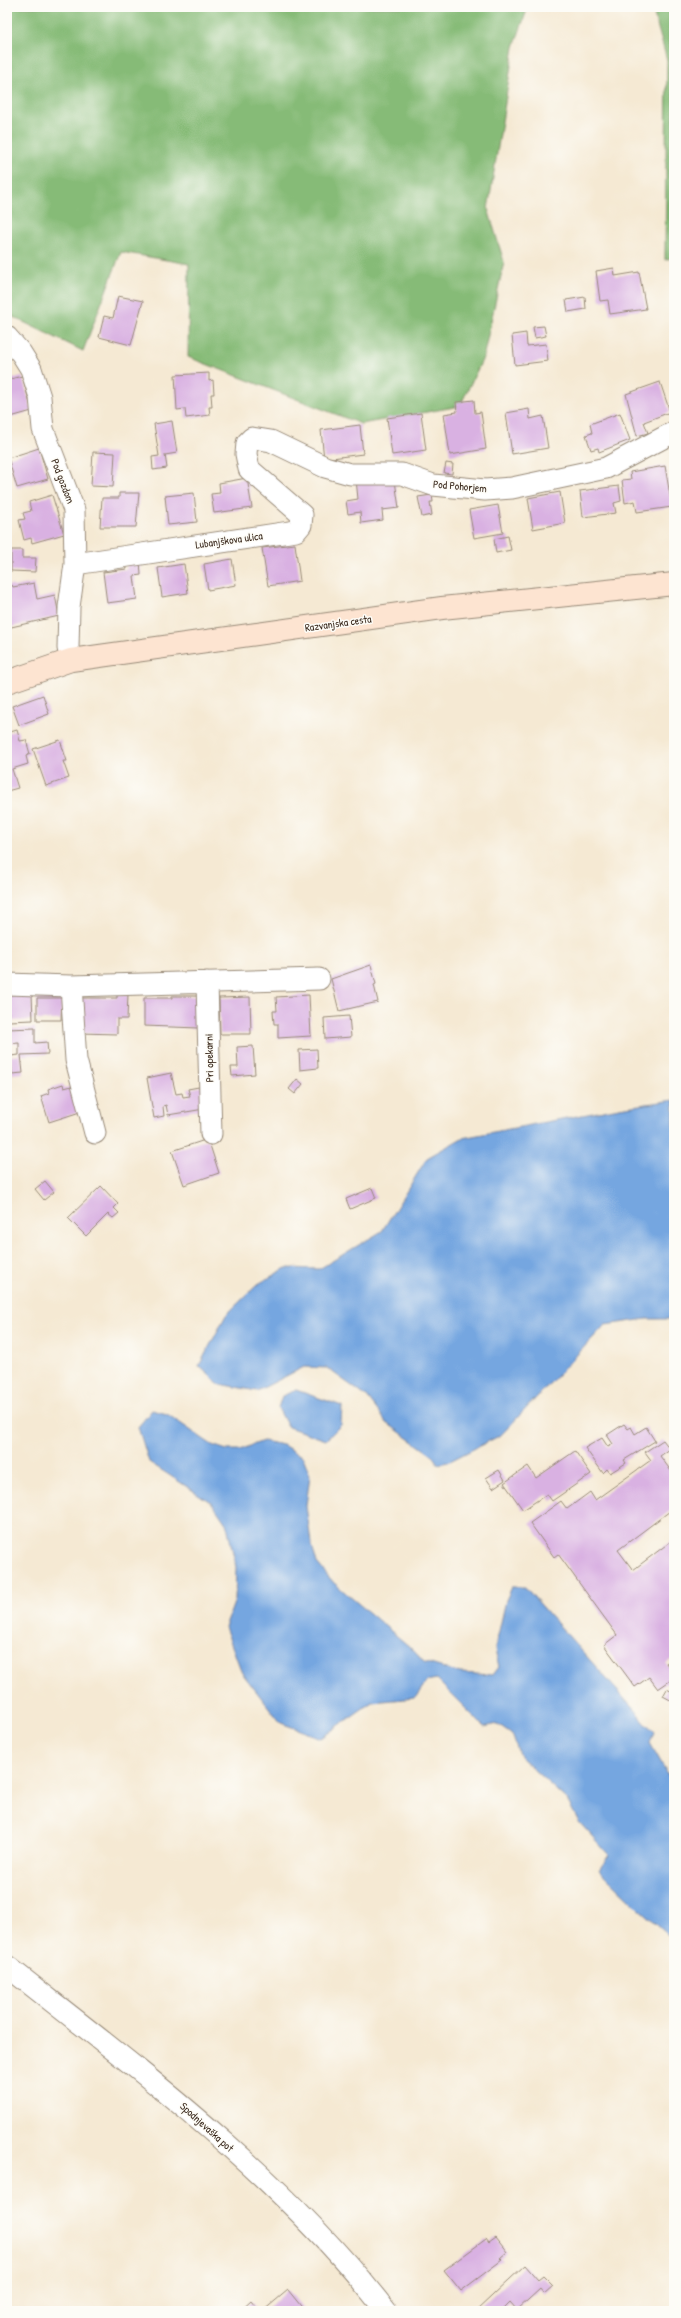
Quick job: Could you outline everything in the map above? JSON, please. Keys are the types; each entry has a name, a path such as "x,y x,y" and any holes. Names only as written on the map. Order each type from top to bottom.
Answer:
{"street":[{"name":"Pod gozdom","path":"7,337 21,353 31,369 40,396 43,429 74,510 75,564 68,607 68,648 71,660"},
{"name":"Pod Pohorjem","path":"249,469 246,454 247,443 252,438 271,440 325,467 350,474 402,474 433,485 485,490 512,488 606,468 674,432"},
{"name":"Lubanjškova ulica","path":"75,564 296,531 301,525 302,515 249,469"},
{"name":"Razvanjska cesta","path":"7,682 71,660 442,608 674,584"},
{"path":"7,984 71,986 319,979"},
{"name":"Pri opekarni","path":"207,982 210,1134"},
{"path":"71,986 76,1060 95,1133"},
{"name":"Spodnjevaška pot","path":"7,1966 179,2101 271,2185 362,2280 386,2311"}],"green space":[{"path":"7,7 528,7 514,47 488,209 504,262 483,358 460,406 361,424 188,357 189,264 121,252 83,351 7,314"},
{"path":"652,7 674,7 674,257 665,260 667,60"}],"water":[{"path":"674,1100 674,1319 646,1319 605,1325 501,1435 448,1462 438,1464 432,1455 387,1423 367,1397 327,1368 304,1367 257,1391 219,1384 199,1366 226,1315 258,1284 286,1268 319,1269 382,1231 427,1158 462,1138 619,1108"},
{"path":"296,1390 342,1406 341,1425 326,1440 288,1427 278,1408 282,1396"},
{"path":"152,1410 167,1414 212,1445 227,1450 240,1450 263,1441 283,1445 303,1457 310,1475 306,1506 311,1542 317,1563 334,1583 411,1648 424,1662 460,1673 493,1675 499,1667 495,1649 506,1600 512,1587 525,1587 654,1732 650,1743 674,1785 674,1940 599,1870 609,1855 579,1822 567,1800 520,1757 512,1734 498,1724 484,1727 436,1679 427,1681 415,1698 372,1702 321,1738 281,1723 242,1673 225,1627 235,1600 236,1567 227,1525 212,1503 149,1462 138,1427"}],"building":[{"path":"614,268 615,276 639,272 646,309 610,314 608,300 600,301 596,271"},
{"path":"118,296 143,301 131,345 99,337 104,316 113,318"},
{"path":"585,297 586,309 568,312 566,300"},
{"path":"544,326 546,336 535,338 533,327"},
{"path":"526,333 527,346 546,344 548,361 515,365 512,335"},
{"path":"209,373 209,381 213,380 214,394 211,394 212,407 209,407 210,415 186,418 185,409 177,410 175,375"},
{"path":"22,376 32,411 7,418 7,380"},
{"path":"660,382 670,412 644,422 648,433 637,436 626,394"},
{"path":"474,400 475,413 481,412 486,449 450,455 444,414 457,412 456,402"},
{"path":"529,409 530,419 543,416 548,448 512,454 506,413"},
{"path":"421,413 426,450 392,455 387,418"},
{"path":"620,413 630,440 599,452 598,448 591,450 586,435 592,433 590,424"},
{"path":"172,421 177,453 165,455 167,468 153,470 152,457 159,456 154,424"},
{"path":"360,425 363,454 324,459 321,430"},
{"path":"39,448 48,479 17,488 8,458"},
{"path":"93,452 115,453 113,487 91,486"},
{"path":"446,463 453,464 452,474 444,473"},
{"path":"665,466 672,507 637,512 635,501 625,503 622,480 631,479 630,472"},
{"path":"394,474 399,508 382,510 383,520 361,523 360,512 348,514 346,501 358,499 356,479"},
{"path":"247,478 252,508 214,513 211,494 220,493 219,483"},
{"path":"619,486 621,501 614,503 616,513 583,517 580,491"},
{"path":"560,492 565,523 533,529 528,498"},
{"path":"119,493 139,493 136,527 100,527 102,498 119,498"},
{"path":"194,493 197,522 168,525 165,496"},
{"path":"52,495 64,534 32,543 31,538 24,540 19,520 25,519 23,513 31,511 29,502"},
{"path":"432,495 433,502 430,502 432,515 422,517 418,497"},
{"path":"498,505 503,533 474,538 469,510"},
{"path":"508,536 511,550 496,553 494,539"},
{"path":"295,544 300,581 268,586 262,548"},
{"path":"11,550 22,550 22,558 36,558 35,572 11,571"},
{"path":"232,559 236,585 208,590 204,564"},
{"path":"140,560 141,575 134,576 137,599 107,603 103,572 127,569 126,562"},
{"path":"184,564 188,593 162,597 158,568"},
{"path":"34,583 37,599 55,595 59,616 7,628 7,586 12,585 13,587"},
{"path":"43,695 49,714 19,725 12,706"},
{"path":"17,730 20,741 26,740 30,754 26,756 28,764 12,769 18,788 7,791 7,733"},
{"path":"60,740 67,761 63,761 69,778 46,786 33,749"},
{"path":"371,965 376,984 374,985 378,1002 339,1011 331,979"},
{"path":"32,994 33,1020 9,1021 8,995"},
{"path":"117,994 128,994 127,1019 117,1019 117,1034 80,1033 80,998 117,998"},
{"path":"309,995 311,1036 278,1038 278,1024 274,1024 273,1011 277,1011 276,997"},
{"path":"172,996 198,996 199,1028 144,1026 144,998 172,998"},
{"path":"250,997 251,1034 220,1034 219,998"},
{"path":"37,998 62,998 61,1020 37,1020"},
{"path":"349,1016 351,1037 325,1039 324,1018"},
{"path":"35,1028 35,1043 47,1042 48,1054 21,1055 23,1073 12,1074 11,1056 19,1055 19,1043 7,1044 7,1029"},
{"path":"253,1046 255,1074 232,1076 231,1067 238,1067 237,1047"},
{"path":"317,1049 318,1068 300,1070 299,1050"},
{"path":"171,1073 176,1094 182,1093 183,1097 190,1096 188,1089 204,1086 204,1109 168,1115 166,1105 163,1106 164,1116 154,1118 147,1078"},
{"path":"297,1079 303,1084 295,1094 289,1089"},
{"path":"63,1084 64,1088 72,1086 80,1112 49,1122 41,1096 49,1093 48,1089"},
{"path":"208,1139 219,1173 184,1185 172,1151"},
{"path":"45,1181 54,1192 44,1200 35,1189"},
{"path":"101,1186 118,1204 114,1208 119,1213 113,1218 108,1214 86,1236 68,1218"},
{"path":"372,1188 376,1198 350,1209 346,1199"},
{"path":"624,1424 628,1429 631,1427 635,1434 646,1427 655,1441 624,1460 626,1463 610,1473 607,1469 603,1473 585,1448 602,1438 608,1447 613,1444 607,1435"},
{"path":"663,1440 670,1449 660,1456 674,1475 674,1508 618,1550 633,1570 674,1539 674,1658 666,1663 674,1674 674,1678 658,1689 649,1677 635,1687 604,1645 617,1635 558,1554 554,1557 530,1523 561,1501 567,1509 590,1492 595,1500 651,1460 645,1452"},
{"path":"575,1451 591,1474 552,1501 547,1494 523,1510 504,1483 528,1466 536,1478"},
{"path":"499,1470 505,1480 493,1488 486,1478"},
{"path":"667,1689 674,1693 674,1702 663,1696"},
{"path":"496,2238 507,2252 500,2258 502,2260 461,2291 444,2270 486,2239 489,2243"},
{"path":"525,2265 538,2280 543,2276 553,2286 544,2294 540,2289 517,2310 510,2302 501,2311 476,2311"},
{"path":"288,2290 305,2311 263,2311"},
{"path":"251,2301 259,2311 240,2311"}]}
